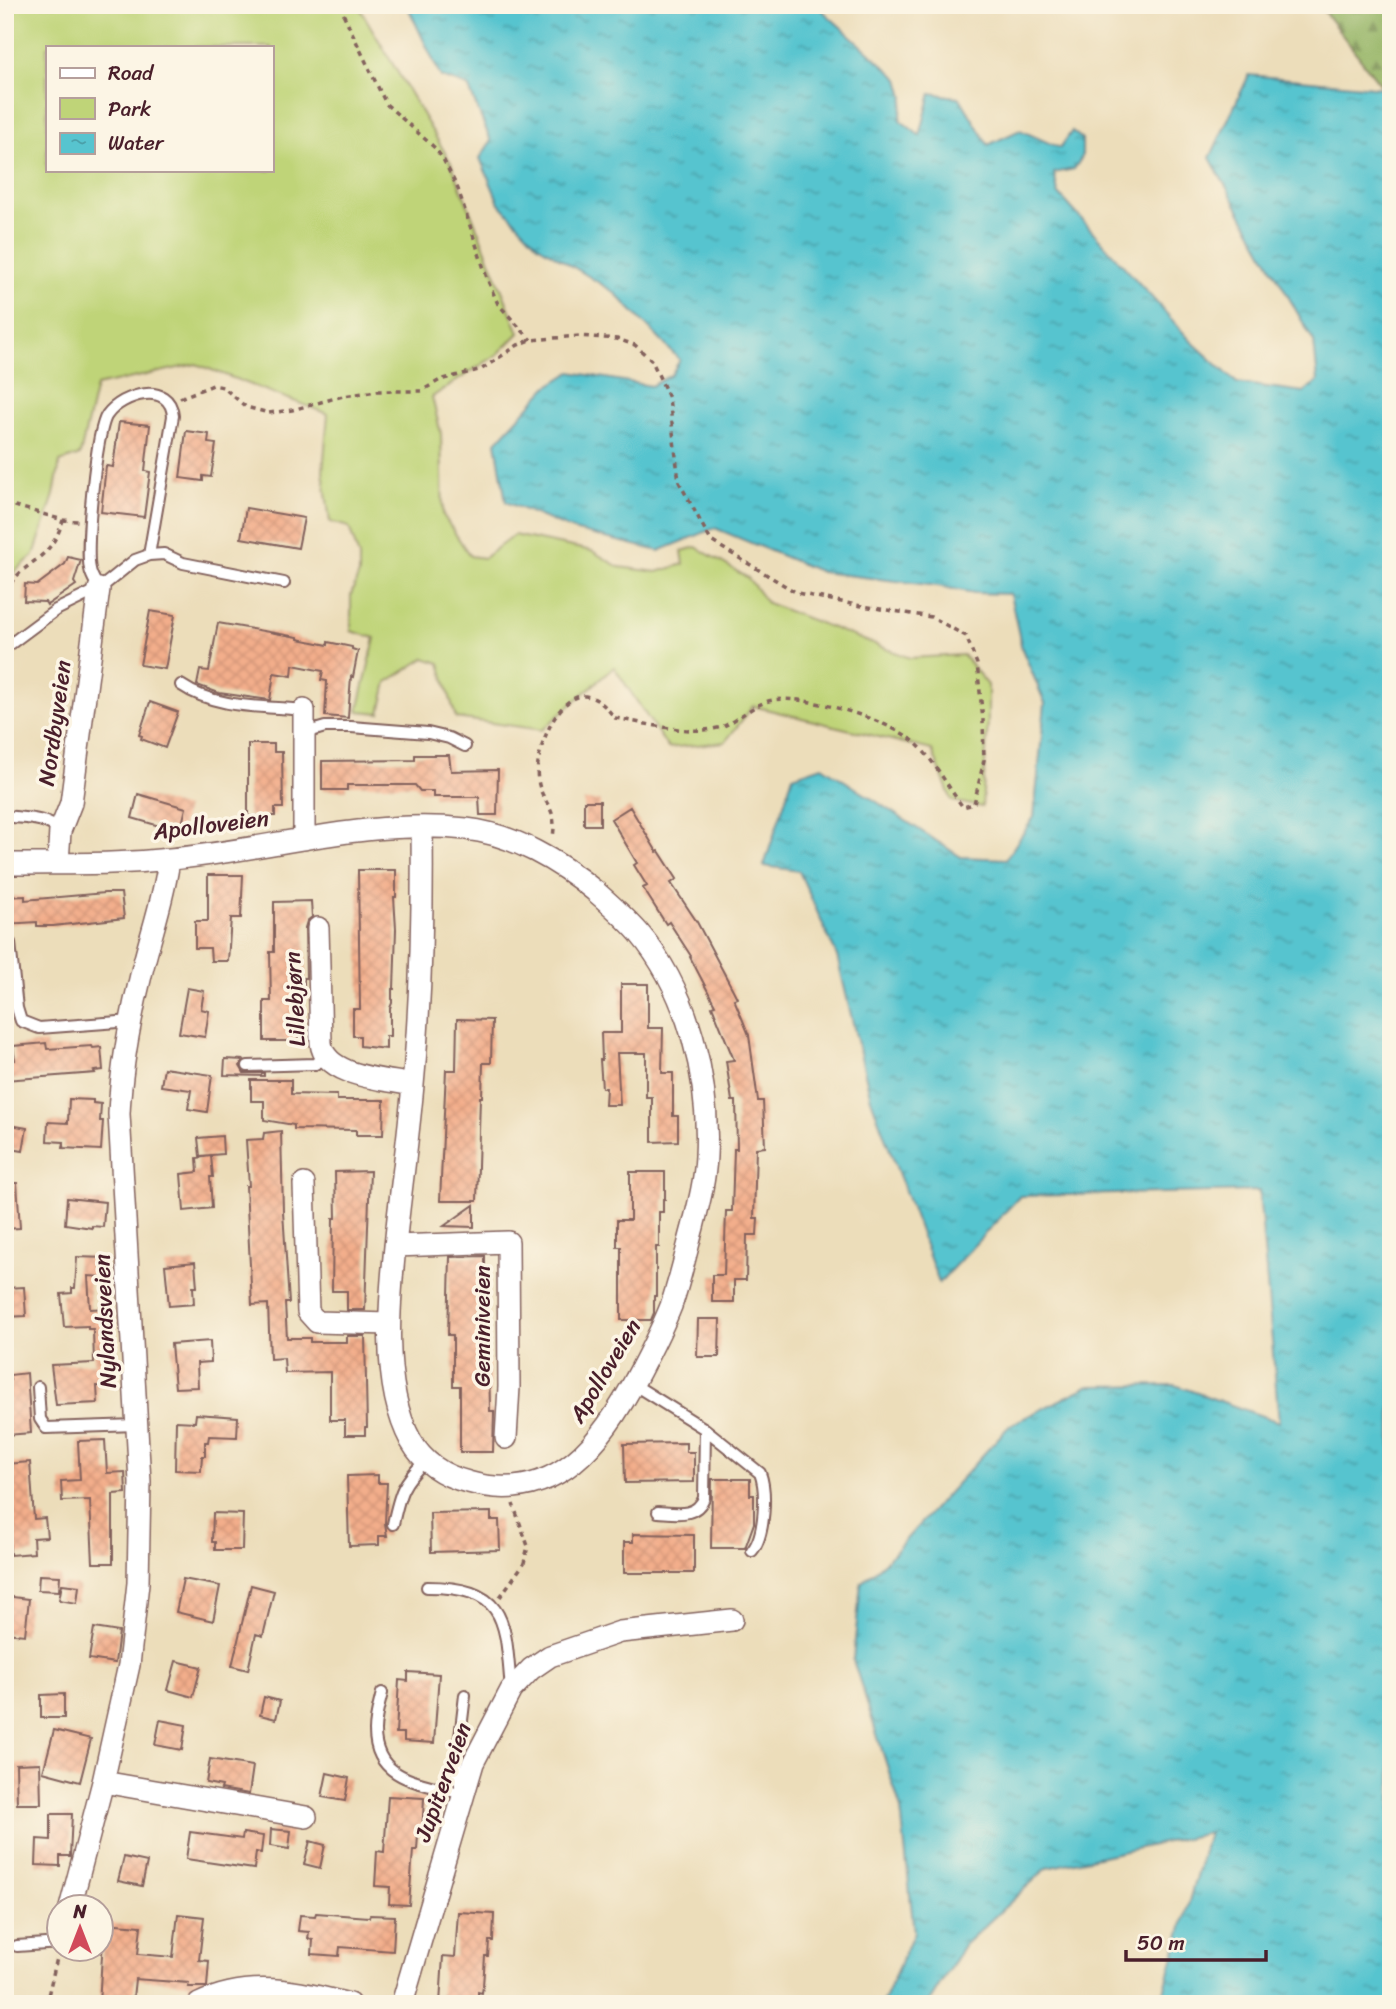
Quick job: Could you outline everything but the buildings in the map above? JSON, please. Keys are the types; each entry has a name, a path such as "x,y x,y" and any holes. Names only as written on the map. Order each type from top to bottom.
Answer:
{"street":[{"name":"Nordbyveien","path":"58,863 60,831 71,803 99,589"},
{"path":"303,839 304,710"},
{"name":"Apolloveien","path":"5,864 169,860 369,830 422,828 467,829 485,832 571,872 641,935 668,978 680,1004 699,1066 706,1158 698,1206 671,1305 633,1384 596,1439 573,1464 533,1485 508,1489 481,1486 457,1479 425,1461 408,1436 391,1366 389,1324 422,967 422,828"},
{"name":"Nylandsveien","path":"74,1894 103,1782 129,1665 138,1583 139,1482 119,1114 122,1071 141,975 166,883 169,860"},
{"name":"Lillebjørn","path":"318,928 321,1043 326,1058 336,1067 348,1071 413,1085"},
{"path":"304,1184 308,1312 317,1322 389,1324"},
{"name":"Geminiveien","path":"396,1246 508,1242 509,1387 506,1438"},
{"name":"Jupiterveien","path":"402,2004 463,1794 482,1743 511,1690 531,1669 550,1656 620,1632 732,1620"},
{"path":"103,1782 306,1817"},
{"path":"199,2004 237,1990 257,1988 298,1991 349,2004"}],"lane":[{"path":"99,589 90,570 91,522 99,436 106,416 138,394 157,395 169,403 173,416 149,555"},
{"path":"5,648 57,610 99,589 135,560 149,555 164,554 183,563 284,583"},
{"path":"181,685 197,696 216,701 304,710"},
{"path":"305,733 325,727 428,733 449,738 465,746"},
{"path":"5,816 51,822 60,831"},
{"path":"10,943 17,1008 21,1021 39,1028 132,1021"},
{"path":"248,1066 315,1064 326,1058"},
{"path":"633,1384 705,1429 760,1472 763,1480 764,1509 758,1542 752,1551"},
{"path":"38,1387 40,1419 46,1428 136,1424"},
{"path":"658,1512 688,1513 701,1504 704,1498 705,1429"},
{"path":"393,1524 400,1493 425,1461"},
{"path":"427,1587 468,1591 494,1605 505,1628 511,1690"},
{"path":"382,1693 374,1730 377,1749 385,1766 396,1775 463,1794"},
{"path":"463,1794 456,1770 465,1695"},
{"path":"17,1946 46,1946"}],"path":[{"path":"339,5 386,104 435,148 443,159 458,189 498,304 531,340"},
{"path":"169,403 213,385 223,387 246,407 269,413 377,391 421,391 440,380 482,369 531,340 579,336 635,345 647,354 671,402 679,482 711,541 797,593 931,617 966,636 977,664 983,720 984,760 974,804 963,807 930,758 910,738 864,716 817,702 774,699 724,726 697,730 615,718 596,698 580,696 564,705 548,730 539,753 538,780 555,822 552,842 541,856"},
{"path":"5,503 63,520 91,522"},
{"path":"5,592 12,579 39,561 52,547 63,520"},
{"path":"494,1605 524,1563 528,1546 508,1489"},
{"path":"46,2004 56,1964"},
{"path":"5,1999 18,1999 29,2004"}],"green space":[{"path":"5,5 358,5 451,163 519,333 498,354 432,397 441,434 443,515 470,556 484,558 514,535 592,551 619,567 657,572 684,564 682,551 696,547 748,578 767,603 910,658 963,655 988,685 982,807 952,801 932,750 753,706 725,742 668,748 614,667 542,730 456,718 440,663 425,658 387,682 380,713 358,711 375,638 351,631 351,595 359,574 359,557 349,527 330,522 323,471 328,414 196,364 96,386 80,455 60,462 54,495 34,555 5,580"},
{"path":"1319,5 1391,5 1391,93 1383,88"}],"water":[{"path":"407,5 816,5 899,79 904,97 900,120 920,136 931,93 960,98 988,145 1020,130 1060,148 1072,131 1082,139 1082,157 1074,169 1054,173 1058,193 1190,340 1237,383 1304,392 1318,381 1314,342 1210,158 1249,75 1383,88 1391,93 1391,2004 1163,2004 1208,1833 1047,1868 964,1945 928,2004 882,2004 914,1932 901,1809 853,1660 861,1583 889,1558 1010,1425 1088,1386 1175,1385 1279,1422 1259,1191 1020,1196 939,1283 871,1099 837,956 799,871 764,866 793,776 822,766 961,857 1006,859 1034,817 1045,703 1022,649 1010,594 974,593 821,572 715,528 659,551 573,530 506,502 496,442 547,387 571,372 651,386 671,375 680,360 614,292 538,245 499,203 480,158 491,141 468,86 441,77"}]}
